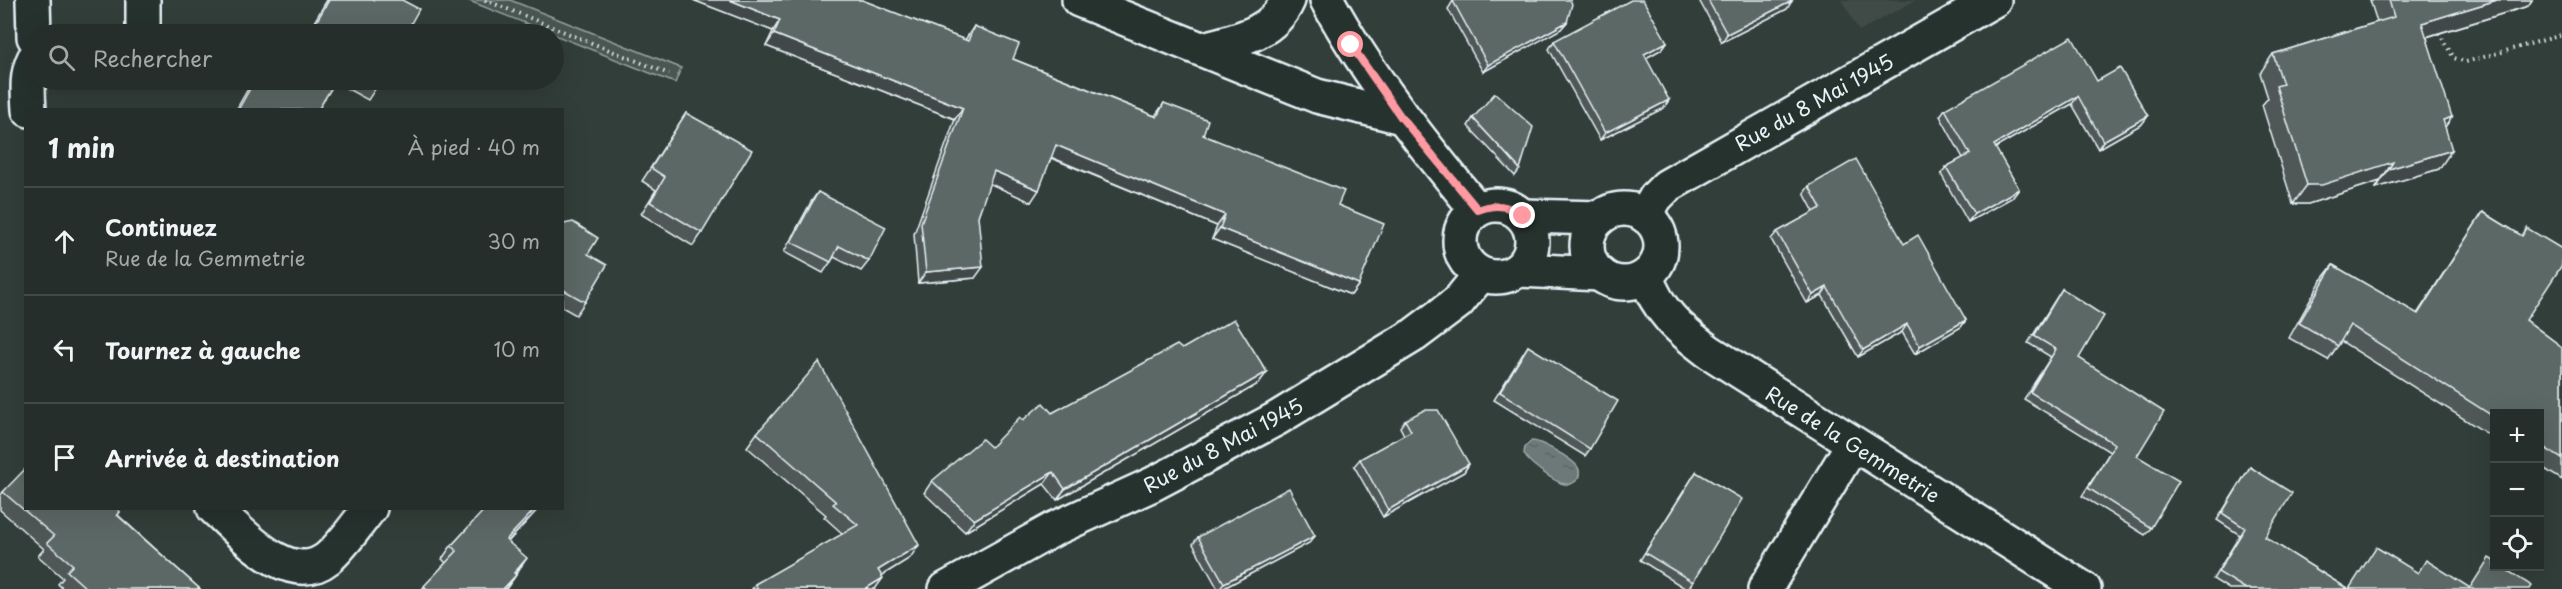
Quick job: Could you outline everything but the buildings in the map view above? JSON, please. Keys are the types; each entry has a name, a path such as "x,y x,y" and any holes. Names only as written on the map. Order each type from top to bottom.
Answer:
{"street":[{"path":"33,0 34,24"},
{"path":"143,24 144,0"},
{"path":"1079,0 1317,96 1401,117"},
{"path":"1204,50 1270,26 1282,12 1288,0"},
{"path":"1327,0 1351,45 1401,117 1478,210"},
{"name":"Rue du 8 Mai 1945","path":"1645,216 1656,197 1667,186 1994,0"},
{"path":"28,90 29,108"},
{"path":"1489,205 1502,205 1523,216 1530,226 1532,249 1528,261 1520,270 1510,276 1498,278 1481,274 1467,263 1460,240 1462,229 1468,218 1489,205"},
{"path":"1623,209 1645,216 1654,224 1661,246 1659,258 1646,276 1635,281 1624,282 1611,280 1600,274 1592,264 1588,253 1587,240 1591,228 1610,211 1623,209"},
{"path":"1523,216 1600,218"},
{"path":"1520,270 1600,274"},
{"name":"Rue du 8 Mai 1945","path":"946,589 1054,529 1153,484 1276,419 1414,335 1458,302 1481,274"},
{"name":"Rue de la Gemmetrie","path":"1646,276 1652,295 1663,312 1681,330 1753,381 2084,589"},
{"path":"1765,589 1854,444"},
{"path":"216,510 271,559 286,567 302,568 317,565 329,557 368,510"}],"path":[{"path":"485,0 545,24"},
{"path":"564,32 669,74"},
{"path":"2439,33 2454,58 2466,62 2562,35"}],"shaded area":[{"path":"467,0 510,0 681,68 675,83 564,39 564,24 527,24"},
{"path":"1842,0 1916,0 1859,31"}],"water":[{"path":"1531,441 1547,446 1574,463 1579,471 1578,479 1567,485 1548,476 1535,466 1524,453 1525,447"}],"route":[{"path":"1351,45 1401,117 1478,210 1489,205 1502,205 1523,216"}]}
